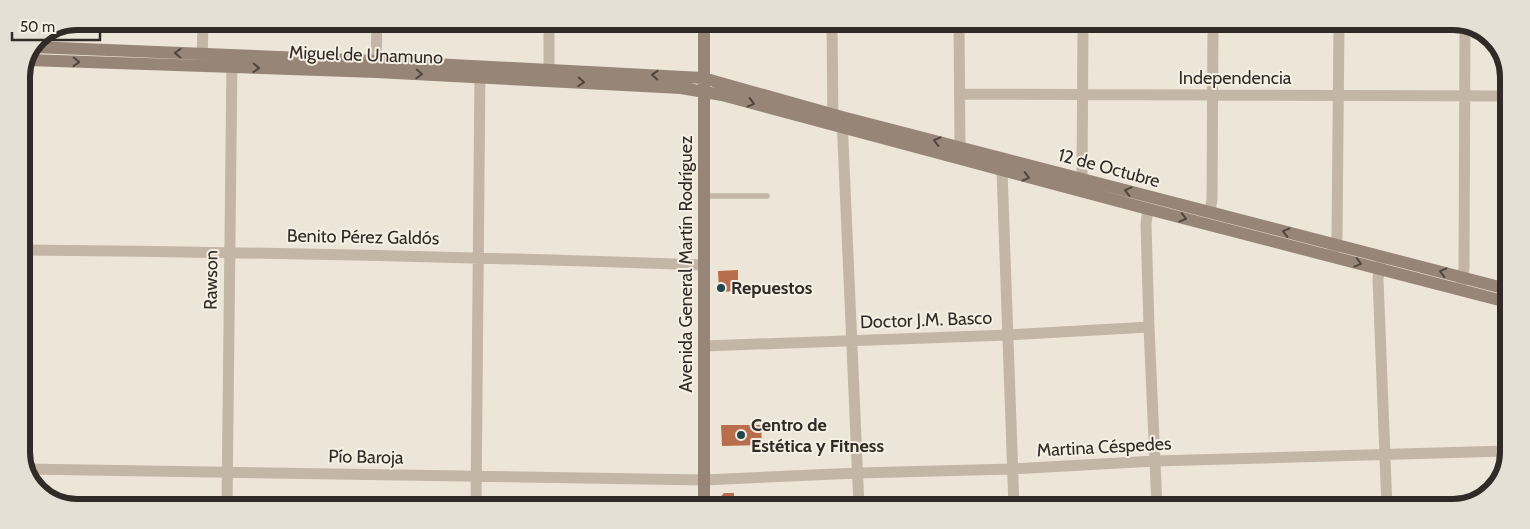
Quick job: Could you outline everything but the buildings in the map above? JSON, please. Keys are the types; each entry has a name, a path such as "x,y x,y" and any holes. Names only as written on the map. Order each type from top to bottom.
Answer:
{"street":[{"path":"203,61 204,30"},
{"path":"376,66 377,30"},
{"path":"549,75 550,30"},
{"name":"Avenida General Martín Rodríguez","path":"704,30 704,499"},
{"path":"832,30 853,340 859,499"},
{"path":"957,152 961,94 959,30"},
{"path":"1082,179 1083,30"},
{"path":"1210,212 1212,199 1213,30"},
{"path":"1334,250 1337,237 1338,30"},
{"path":"1461,283 1464,269 1465,31"},
{"name":"Miguel de Unamuno","path":"35,56 376,66 549,75 681,88 704,85"},
{"name":"Rawson","path":"227,499 231,62"},
{"path":"476,499 480,72"},
{"name":"12 de Octubre","path":"704,85 722,95 838,121 957,152 1148,209 1334,250"},
{"name":"Independencia","path":"961,94 1500,96"},
{"path":"1004,165 1014,499"},
{"name":"12 de Octubre","path":"1004,165 1082,179 1210,212 1380,263 1461,283 1500,288"},
{"path":"1148,209 1146,224 1149,327 1157,499"},
{"name":"Benito Pérez Galdós","path":"30,250 478,257 704,265"},
{"path":"1380,263 1387,499"},
{"name":"12 de Octubre","path":"1461,283 1500,299"},
{"name":"Doctor J.M. Basco","path":"704,346 1008,336 1149,327"},
{"name":"Martina Céspedes","path":"704,480 1012,469 1155,461 1500,451"},
{"name":"Pío Baroja","path":"33,469 704,480"}],"lane":[{"path":"704,196 767,196"}],"place":[{"name":"Repuestos","path":"721,288"},
{"name":"Centro de Estética y Fitness","path":"741,435"}]}
